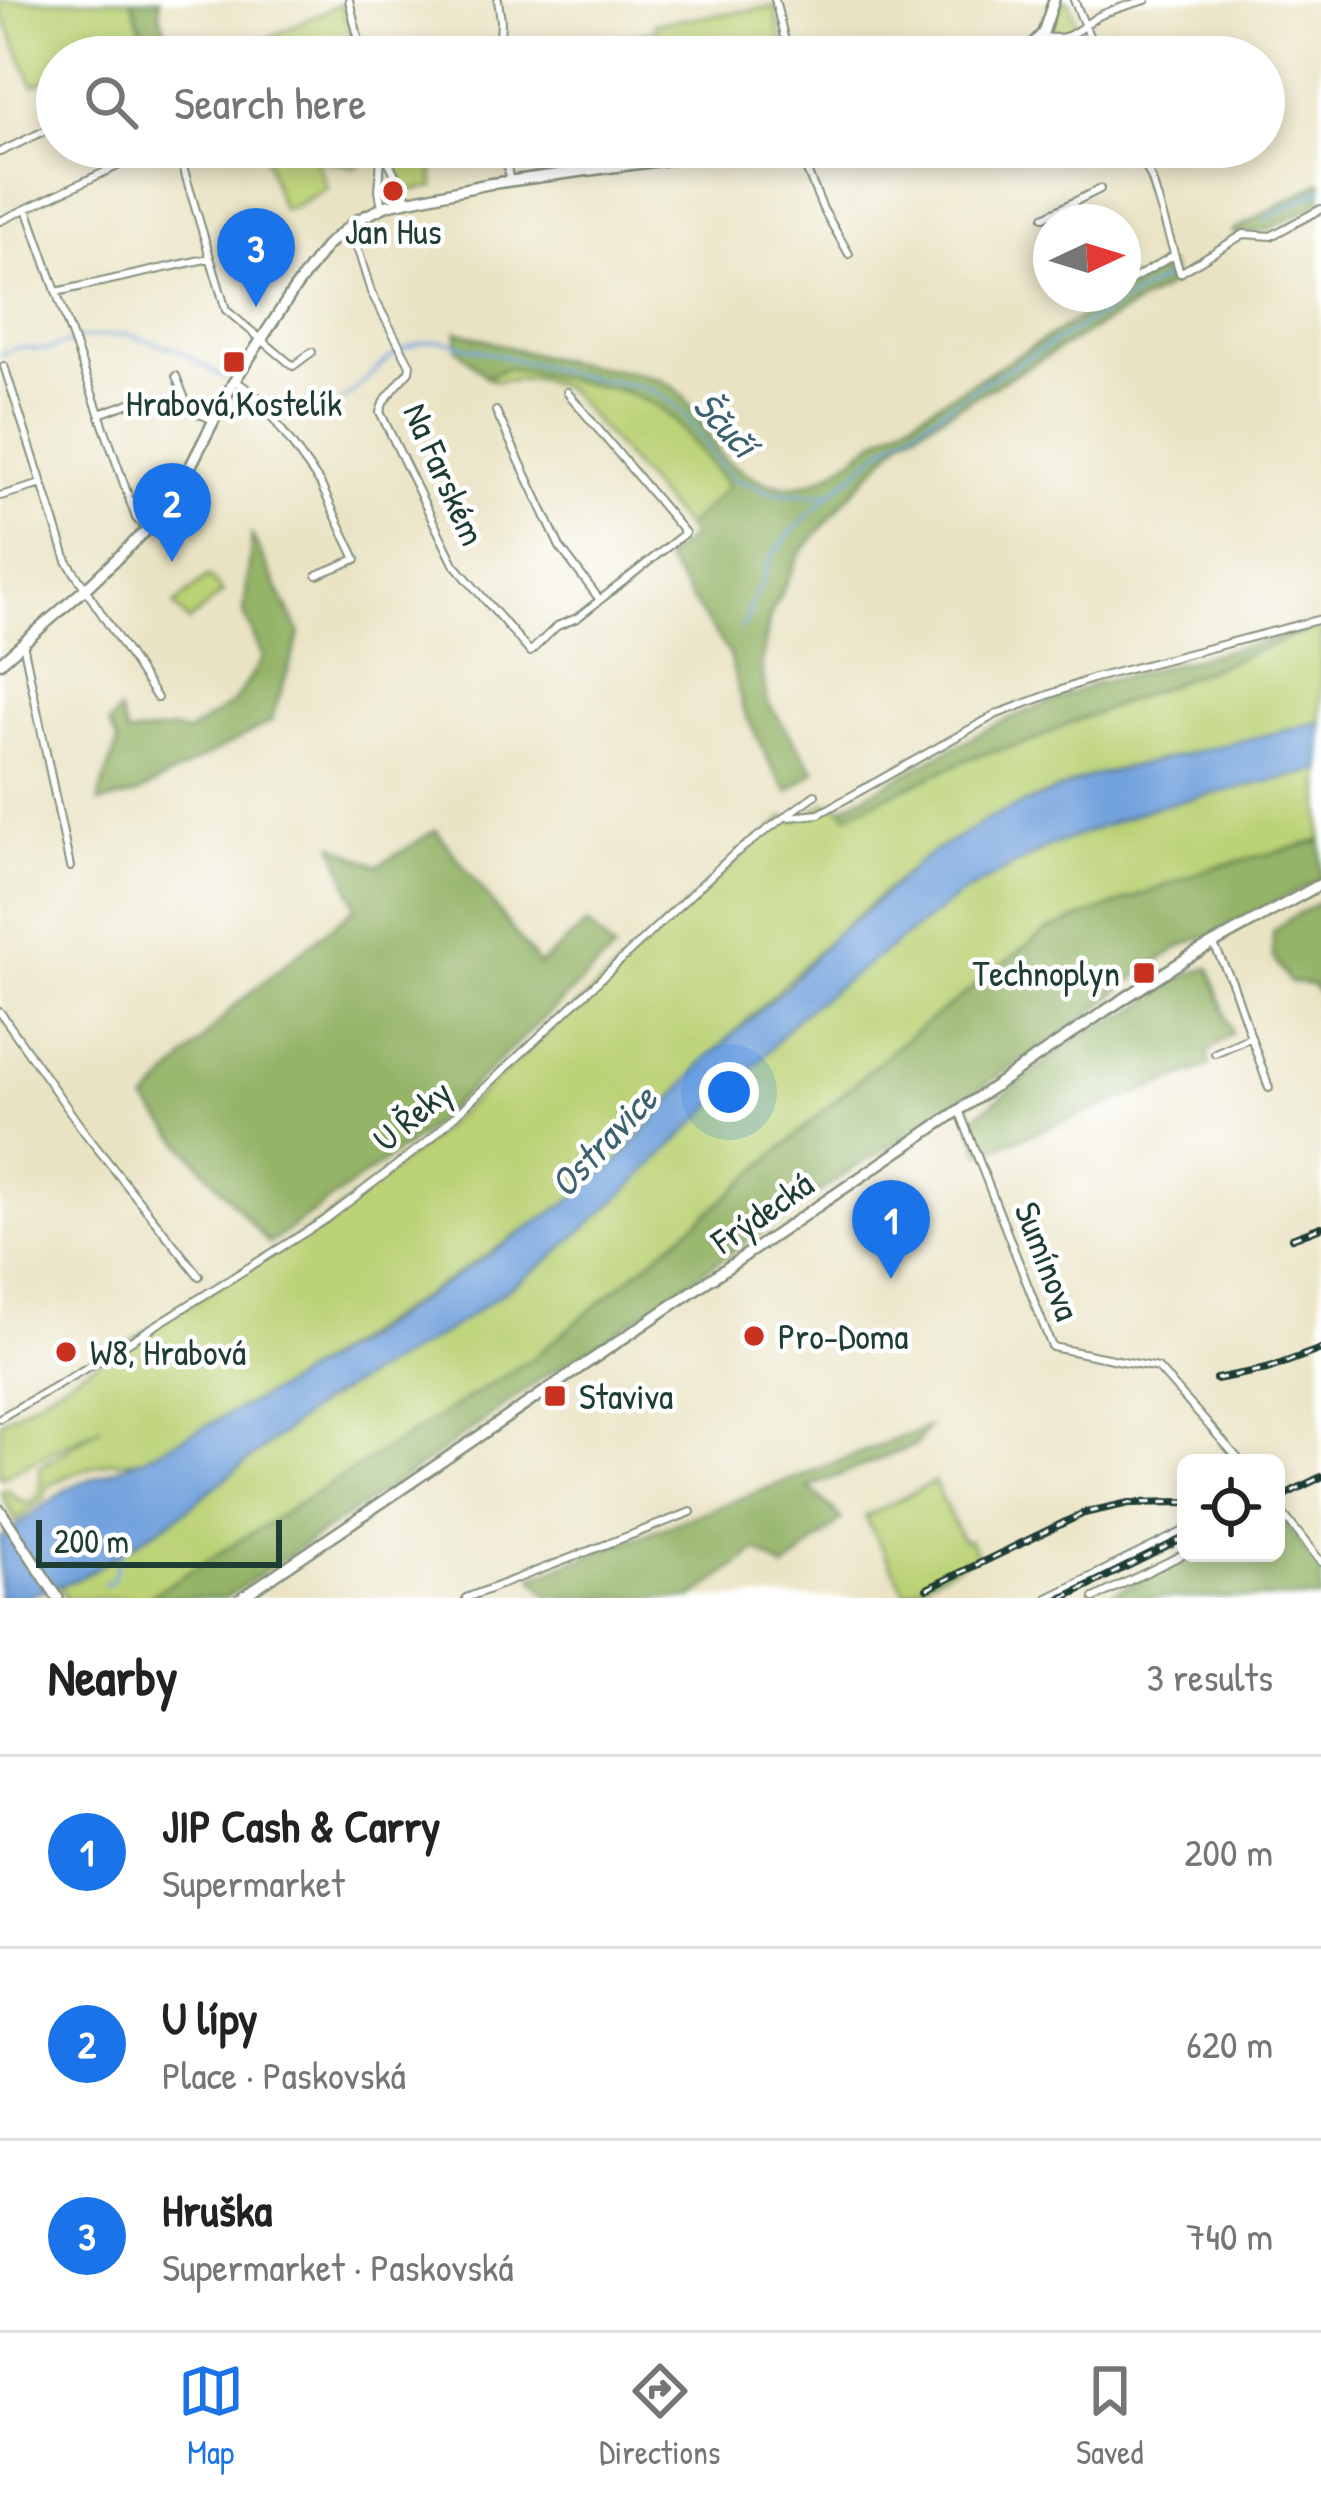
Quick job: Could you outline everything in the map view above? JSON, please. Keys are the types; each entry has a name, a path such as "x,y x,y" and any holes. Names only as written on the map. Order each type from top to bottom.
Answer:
{"main road":[{"path":"1041,36 1054,0"},
{"path":"0,663 148,531 182,483 261,338 317,257 346,228 382,207 408,200 603,168"},
{"name":"Frýdecká","path":"241,1598 1105,1011 1213,943 1321,884"},
{"path":"0,1510 57,1598"}],"street":[{"path":"349,0 358,36"},
{"path":"498,0 500,36"},
{"path":"776,0 784,36"},
{"path":"1074,0 1090,36"},
{"path":"1063,36 1078,33 1096,17 1146,0"},
{"path":"0,152 36,135"},
{"path":"0,221 113,168"},
{"path":"186,168 226,310 293,366 312,352"},
{"path":"380,168 382,207"},
{"path":"391,168 408,200"},
{"path":"508,168 510,180"},
{"path":"805,168 849,254"},
{"path":"1147,168 1180,273 1244,234 1270,236 1321,209"},
{"path":"1072,203 1100,189"},
{"path":"26,209 136,518 148,531"},
{"name":"Na Farském","path":"346,228 371,292 410,365 380,412 454,564 530,652 557,626 599,600 560,547 496,411"},
{"path":"1141,275 1174,256"},
{"path":"56,292 211,258"},
{"path":"4,366 67,562 157,698"},
{"path":"176,376 189,409 213,420"},
{"path":"235,380 257,397 320,483 356,559 317,575"},
{"path":"567,392 685,533 599,600"},
{"path":"99,414 144,398"},
{"path":"0,496 42,484"},
{"path":"785,818 819,814 998,714 1072,686 1321,619"},
{"path":"23,643 70,867"},
{"name":"U Řeky","path":"0,1418 325,1220 427,1142 734,854 815,795"},
{"path":"1213,943 1232,982 1269,1088"},
{"path":"0,1012 85,1132 199,1276"},
{"path":"1215,1053 1251,1036"},
{"name":"Sumínova","path":"959,1110 1052,1347 1159,1368 1234,1454"},
{"path":"466,1598 691,1512"},
{"path":"1285,1518 1321,1562"},
{"path":"1048,1598 1177,1534"},
{"path":"1094,1598 1177,1556"}],"green space":[{"path":"0,0 131,0 144,36 36,36 33,85"},
{"path":"132,0 160,0 169,36 144,36"},
{"path":"1060,0 1068,0 1079,28 1057,34 1051,32"},
{"path":"341,4 352,36 273,36"},
{"path":"775,7 781,36 624,36 657,30 655,23"},
{"path":"269,168 319,168 327,188 282,209"},
{"path":"395,168 432,168 434,187 411,190"},
{"path":"1321,182 1321,202 1268,230 1233,234 1233,231"},
{"path":"1169,265 1174,283 1141,302 1141,282"},
{"path":"1090,312 1123,312 904,437 800,554 770,616 761,666 768,703 815,771 788,792 743,709 729,654 664,559 692,537 686,528 728,486 660,408 624,391 507,368 486,377 457,348 457,331 543,356 662,381 681,393 728,463 768,483 800,485 815,480"},
{"path":"506,368 586,382 644,400 678,425 728,487 686,528 566,388 537,379 494,381 486,377"},
{"path":"252,536 300,634 271,721 135,795 99,803 118,743 109,725 119,711 127,735 174,729 187,733 234,702 263,658 244,613"},
{"path":"208,576 223,592 189,622 174,605"},
{"path":"1321,625 1321,724 1092,776 991,817 921,860 835,934 708,1058 617,1162 571,1200 283,1386 140,1460 114,1460 69,1475 47,1487 44,1498 16,1521 0,1491 8,1490 30,1502 38,1494 40,1467 102,1426 0,1478 0,1422 325,1220 427,1142 785,817 796,821 827,803 847,815 973,757 1030,742"},
{"path":"1315,628 1031,742 973,757 846,815 841,808 999,723 1095,684"},
{"path":"1321,767 1321,841 1211,868 898,1045 726,1198 533,1358 147,1598 66,1598 59,1584 78,1579 177,1517 319,1404 449,1330 549,1260 622,1195 797,1017 960,895 1050,846 1151,808"},
{"path":"436,830 539,965 587,924 614,951 421,1135 269,1244 146,1102 233,1007 356,907 334,845 378,866"},
{"path":"1321,841 1321,879 1179,947 1091,1014 549,1373 225,1598 147,1598 533,1358 726,1198 898,1045 1046,931 1211,868"},
{"path":"1321,901 1321,997 1312,985 1290,982 1273,957 1273,933"},
{"path":"1210,968 1232,1033 1207,1053 1210,1066 981,1153 970,1121 1082,1033 1131,1013 1188,974"},
{"path":"928,1427 916,1445 809,1487 842,1519 785,1569 757,1550 693,1598 550,1598 533,1577"},
{"path":"934,1482 962,1540 969,1540 977,1555 906,1593 865,1517"},
{"path":"1285,1523 1321,1570 1321,1598 1104,1598 1179,1562 1285,1562"}],"water":[{"path":"1321,722 1321,770 1151,808 1050,846 960,895 797,1017 767,1053 549,1260 449,1330 319,1404 177,1517 78,1579 23,1598 0,1598 0,1538 68,1488 140,1460 283,1386 571,1200 617,1162 708,1058 789,984 835,934 921,860 991,817 1092,776"}],"waterway":[{"name":"Ščučí","path":"1263,220 1321,189"},
{"name":"Ščučí","path":"280,411 308,413 331,407 398,352 419,343 444,341 650,389 685,415 733,479 774,493 833,492 886,446 980,385 1170,275"},
{"name":"Ščučí","path":"0,355 18,347 47,350 79,339 125,334 176,349 227,380"},
{"path":"742,629 773,554 832,493"},
{"path":"104,1585 113,1579 122,1551"}],"railway":[{"path":"1292,1238 1321,1227"},
{"path":"1216,1379 1267,1369 1321,1349"},
{"path":"1285,1495 1321,1477"},
{"path":"927,1589 1084,1513 1129,1503 1177,1502"},
{"path":"1063,1598 1177,1541"}],"place":[{"name":"Jan Hus","path":"393,191"},
{"name":"Hruška","path":"256,307"},
{"name":"Hrabová,Kostelík","path":"234,362"},
{"name":"U lípy","path":"172,562"},
{"name":"Technoplyn","path":"1144,973"},
{"name":"JIP Cash & Carry","path":"891,1279"},
{"name":"Pro-Doma","path":"754,1336"},
{"name":"W8, Hrabová","path":"66,1352"},
{"name":"Staviva","path":"555,1396"}],"water label":[{"name":"Ostravice","path":"603,1141"}]}
